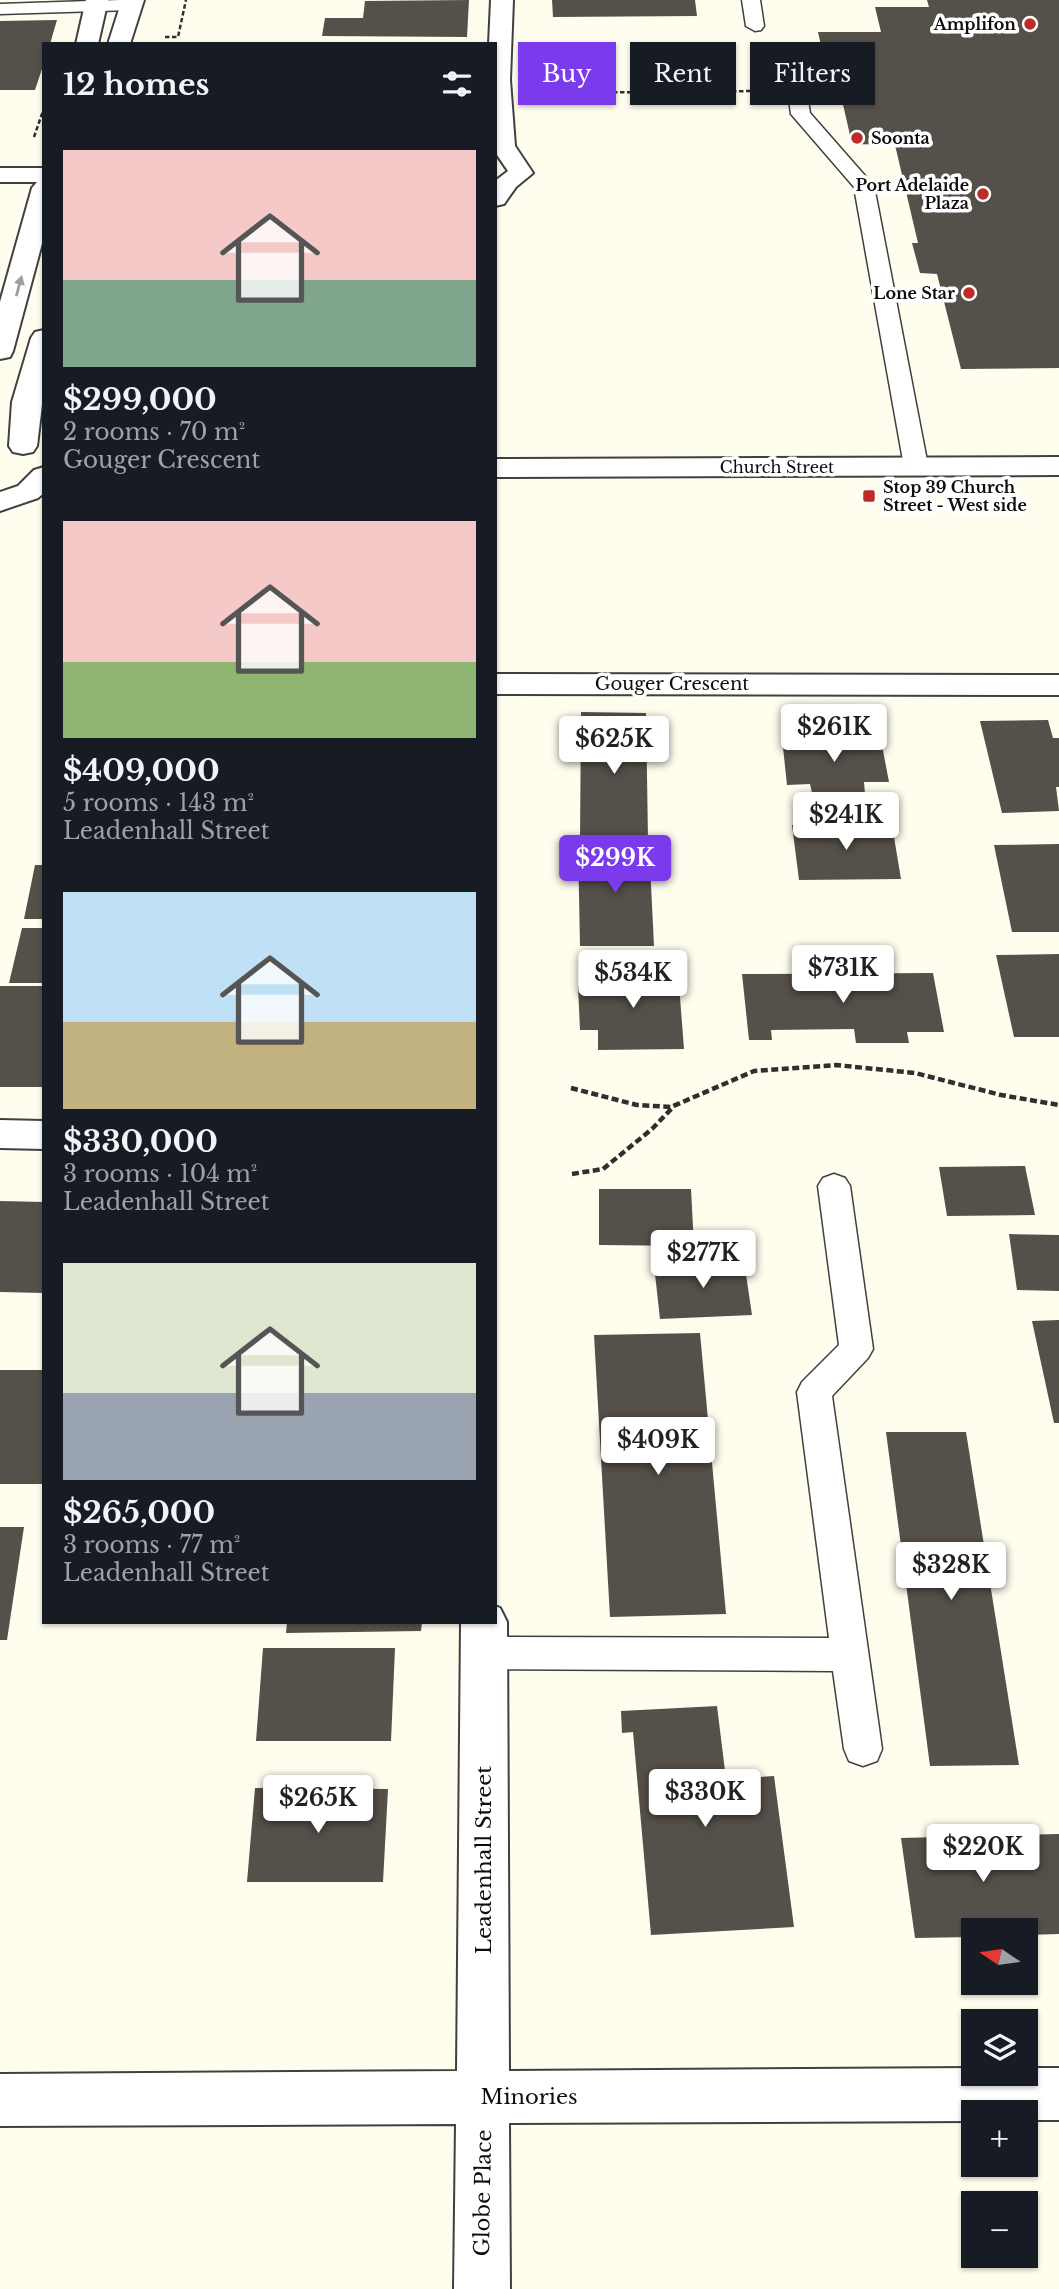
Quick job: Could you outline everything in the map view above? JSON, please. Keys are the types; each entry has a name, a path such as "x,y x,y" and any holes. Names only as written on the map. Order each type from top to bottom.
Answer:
{"street":[{"path":"497,197 507,181 521,173 503,146 500,104 502,0"},
{"path":"121,42 132,2"},
{"path":"87,42 97,3"},
{"path":"0,175 42,175"},
{"path":"0,351 42,195"},
{"path":"22,450 26,402 42,345"},
{"name":"Church Street","path":"497,468 1059,466"},
{"path":"0,502 28,492 42,478"},
{"name":"Gouger Crescent","path":"497,684 1059,685"},
{"path":"0,1134 42,1135"},
{"name":"Leadenhall Street","path":"484,1638 484,2097"},
{"name":"Minories","path":"0,2100 1059,2094"},
{"name":"Globe Place","path":"482,2289 484,2097"}],"lane":[{"path":"751,0 755,26"},
{"path":"0,9 132,2"},
{"path":"799,105 801,114 864,186 916,466"},
{"path":"834,1186 856,1349 814,1392 863,1749"},
{"path":"484,1638 850,1655"}],"path":[{"path":"178,37 186,0"},
{"path":"500,104 533,104 534,93 750,82"},
{"path":"572,1174 603,1170 652,1129 675,1105 754,1071 835,1065 915,1073 1001,1095 1059,1105"},
{"path":"571,1088 637,1105 675,1105"}],"building":[{"path":"469,0 467,37 322,36 325,18 363,18 365,1"},
{"path":"552,0 695,0 697,16 553,17"},
{"name":"Port Adelaide Plaza","path":"927,0 1059,0 1059,368 961,369 937,274 920,273 912,243 918,243 895,145 852,144 843,105 875,105 875,42 820,42 818,32 881,32 875,7 929,7"},
{"path":"57,20 51,42 42,42 42,69 35,90 0,90 0,21"},
{"path":"581,712 646,713 648,839 580,839"},
{"path":"1048,720 1053,738 1059,738 1059,787 1056,787 1059,811 1002,813 980,721"},
{"path":"782,738 881,740 889,782 864,782 865,794 812,793 810,784 787,785"},
{"path":"792,825 892,825 901,879 799,880"},
{"path":"578,844 649,844 654,946 580,946"},
{"path":"1059,844 1059,932 1012,932 994,845"},
{"path":"35,865 42,865 42,919 24,919"},
{"path":"22,928 42,928 42,983 9,983"},
{"path":"1059,954 1059,1037 1014,1037 996,955"},
{"path":"678,971 684,1049 598,1050 598,1030 580,1030 578,986 593,986 593,972"},
{"path":"933,973 944,1032 907,1032 909,1043 856,1043 854,1029 771,1030 772,1040 749,1040 742,974"},
{"path":"0,986 42,986 42,1087 0,1087"},
{"path":"1025,1166 1035,1215 947,1216 939,1167"},
{"path":"599,1189 691,1189 694,1246 599,1245"},
{"path":"0,1201 42,1202 42,1293 0,1292"},
{"path":"1009,1234 1059,1235 1059,1291 1017,1290"},
{"path":"744,1261 752,1315 660,1319 654,1265"},
{"path":"1059,1320 1059,1423 1054,1423 1032,1321"},
{"path":"700,1333 726,1614 610,1617 594,1335"},
{"path":"0,1370 42,1370 42,1484 0,1484"},
{"path":"886,1432 966,1432 1019,1765 930,1766"},
{"path":"0,1527 24,1527 7,1640 0,1640"},
{"path":"287,1624 422,1624 421,1631 286,1633"},
{"path":"263,1648 395,1648 391,1741 256,1741"},
{"path":"717,1706 726,1779 774,1776 794,1927 651,1935 633,1732 622,1733 621,1711"},
{"path":"255,1788 388,1789 383,1882 247,1882"},
{"path":"1059,1834 1059,1934 1038,1935 1038,1918 961,1918 961,1937 915,1938 901,1838"}],"place":[{"name":"Amplifon","path":"1030,24"},
{"name":"Soonta","path":"857,138"},
{"name":"Port Adelaide Plaza","path":"983,194"},
{"name":"Lone Star","path":"969,293"},
{"name":"Stop 39 Church Street - West side","path":"869,496"}]}
